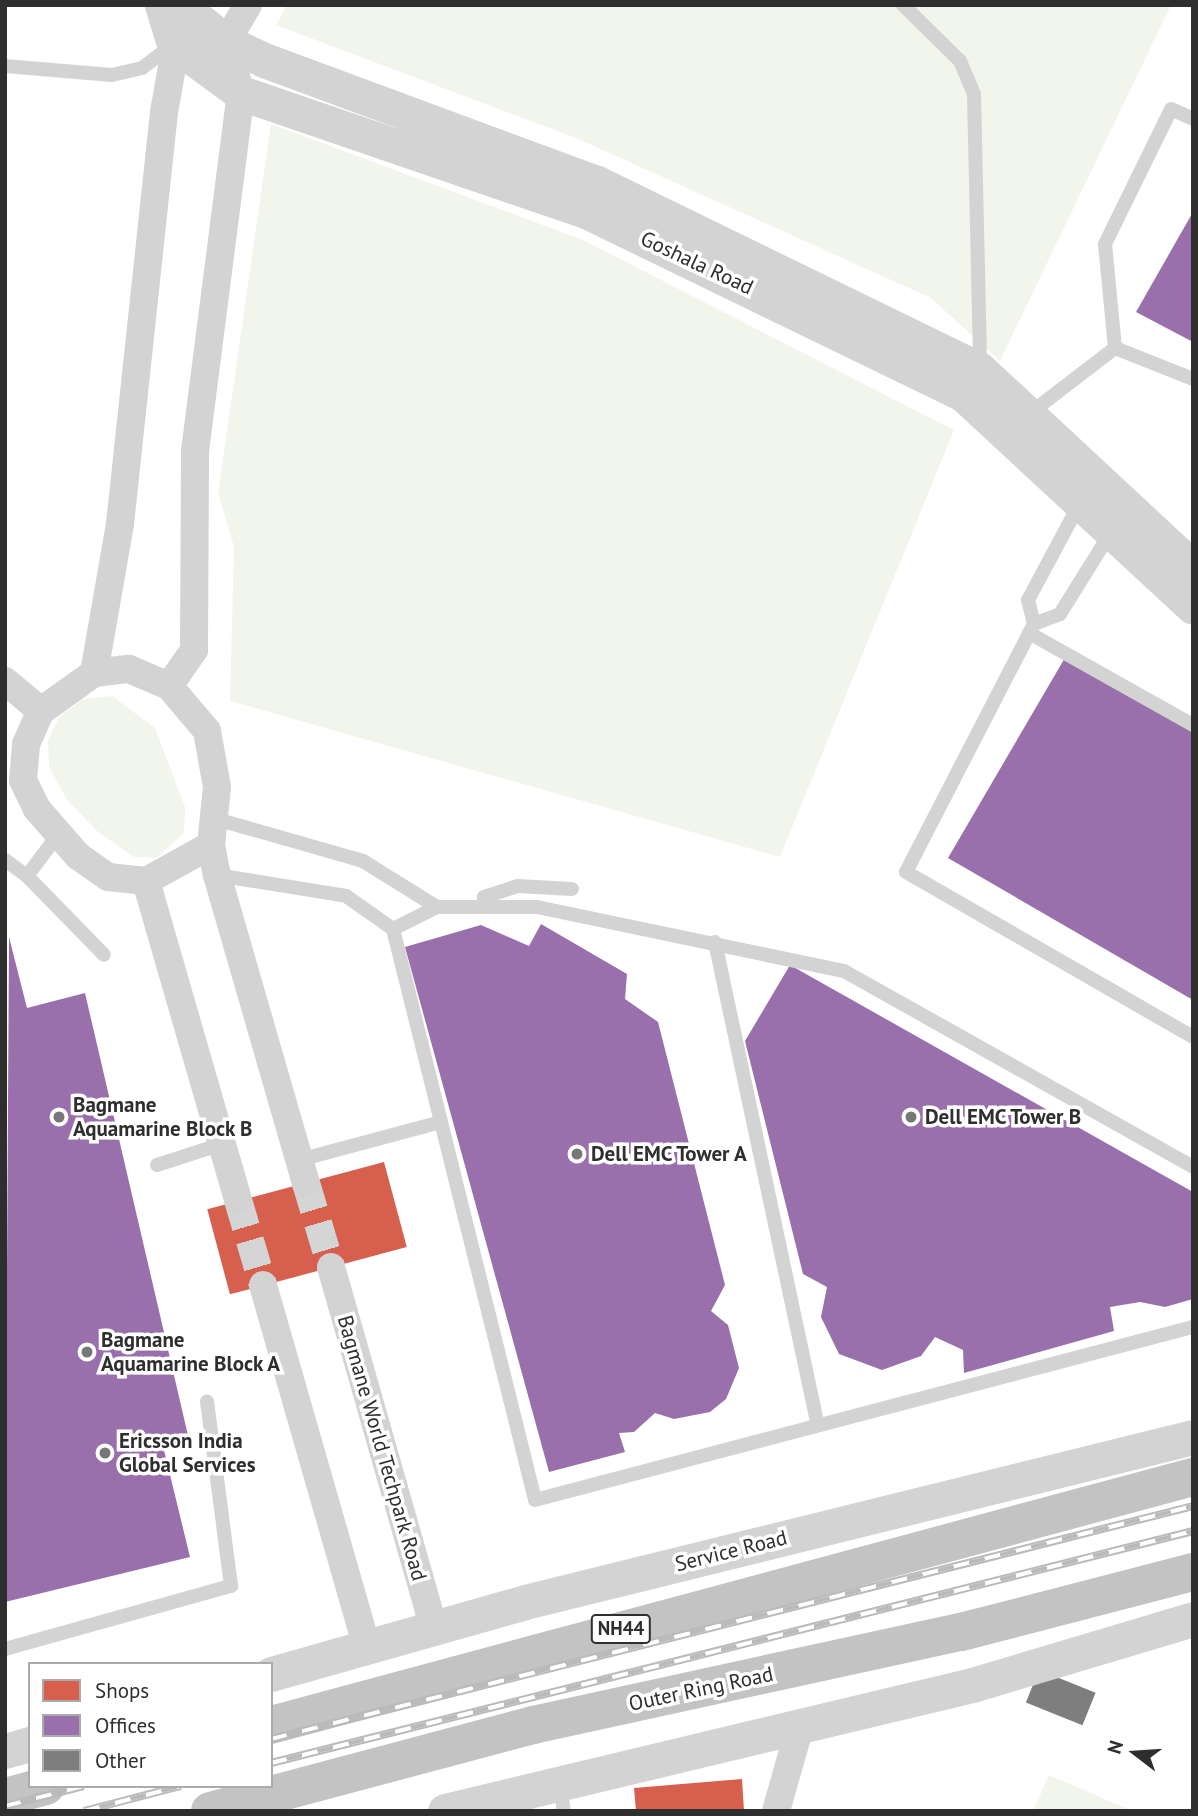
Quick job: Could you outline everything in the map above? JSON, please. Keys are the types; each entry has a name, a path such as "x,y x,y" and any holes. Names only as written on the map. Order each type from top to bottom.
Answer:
{"highway":[{"name":"NH44","path":"273,1724 1193,1477"},
{"name":"Outer Ring Road","path":"210,1811 533,1726 961,1632 1193,1572"},
{"path":"5,1797 39,1788"}],"street":[{"path":"169,686 194,650 195,451 241,93 226,42 248,5"},
{"name":"Goshala Road","path":"178,6 226,42 597,183 972,382 1018,425 1193,568"},
{"name":"Goshala Road","path":"178,6 174,44 241,93 586,211 972,382"},
{"path":"94,673 120,524 174,44"},
{"name":"Goshala Road","path":"1018,425 1081,503 1193,607"},
{"path":"37,809 23,780 26,744 41,711 94,673 129,669 169,686 207,731 217,875 303,1171"},
{"path":"5,681 41,711"},
{"path":"5,773 57,836 108,877 146,881 213,832"},
{"path":"146,881 239,1200"},
{"name":"Bagmane World Techpark Road","path":"331,1267 434,1629"},
{"path":"263,1285 367,1647"},
{"name":"Service Road","path":"273,1673 434,1629 1193,1437"},
{"path":"444,1811 562,1797 800,1726 972,1685 1193,1619"},
{"path":"776,1811 800,1726"},
{"path":"5,1751 28,1745"}],"lane":[{"path":"903,5 960,61 974,93 972,382"},
{"path":"5,66 111,75 142,68 174,44"},
{"path":"1115,348 1105,244 1171,109 1193,119"},
{"path":"1115,348 1193,379"},
{"path":"1018,425 1115,348"},
{"path":"1032,629 1028,600 1081,503"},
{"path":"1112,531 1060,614 1032,629 906,872 1193,1037"},
{"path":"1032,629 1193,725"},
{"path":"213,832 363,861 437,907"},
{"path":"27,876 57,836"},
{"path":"5,860 27,876 104,955"},
{"path":"217,875 345,896 393,929 535,1500 817,1420 1193,1327"},
{"path":"486,906 484,897 518,886 572,889"},
{"path":"393,929 437,907 537,907 844,971 1193,1167"},
{"path":"715,942 817,1420"},
{"path":"303,1171 441,1122"},
{"path":"157,1165 222,1143"},
{"path":"5,1649 231,1586 207,1402"}],"shaded area":[{"path":"287,5 1171,5 1000,361 931,298 576,138 276,25"},
{"path":"271,124 583,240 954,430 780,857 230,701 234,547 218,493"},
{"path":"112,696 155,728 185,807 184,833 156,858 134,857 98,832 67,800 49,767 48,741 59,717 83,699"},
{"path":"1049,1775 1130,1810 1033,1811"}],"building: Shops":[{"path":"384,1162 407,1247 230,1294 207,1209"},
{"path":"742,1779 744,1811 636,1811 634,1788"}],"building: Offices":[{"path":"1193,212 1193,342 1136,312"},
{"path":"1066,656 1193,731 1193,1000 948,858"},
{"name":"Dell EMC Tower A","path":"541,924 627,974 625,999 658,1022 725,1285 711,1311 728,1325 739,1368 726,1399 710,1412 674,1419 655,1413 634,1432 619,1433 625,1452 549,1472 405,947 481,925 529,946"},
{"name":"Bagmane Aquamarine Block A","path":"9,937 27,1008 85,993 190,1444 164,1450 190,1557 5,1602"},
{"name":"Dell EMC Tower B","path":"790,965 1193,1192 1193,1299 1165,1307 1140,1302 1110,1307 1114,1331 964,1373 963,1350 935,1337 921,1356 882,1370 839,1354 821,1317 827,1287 803,1274 745,1041"}],"building: Other":[{"path":"1039,1670 1096,1693 1082,1725 1026,1702"}],"tunnel":[{"path":"306,1183 331,1267"},
{"path":"238,1200 263,1285"}],"railway":[{"path":"273,1738 1193,1506"},
{"path":"273,1762 1193,1531"},
{"path":"5,1806 76,1788"},
{"path":"84,1811 173,1788"}],"place":[{"name":"Bagmane Aquamarine Block B","path":"59,1117"},
{"name":"Dell EMC Tower B","path":"911,1117"},
{"name":"Dell EMC Tower A","path":"577,1154"},
{"name":"Bagmane Aquamarine Block A","path":"87,1352"},
{"name":"Ericsson India Global Services","path":"105,1453"}]}
